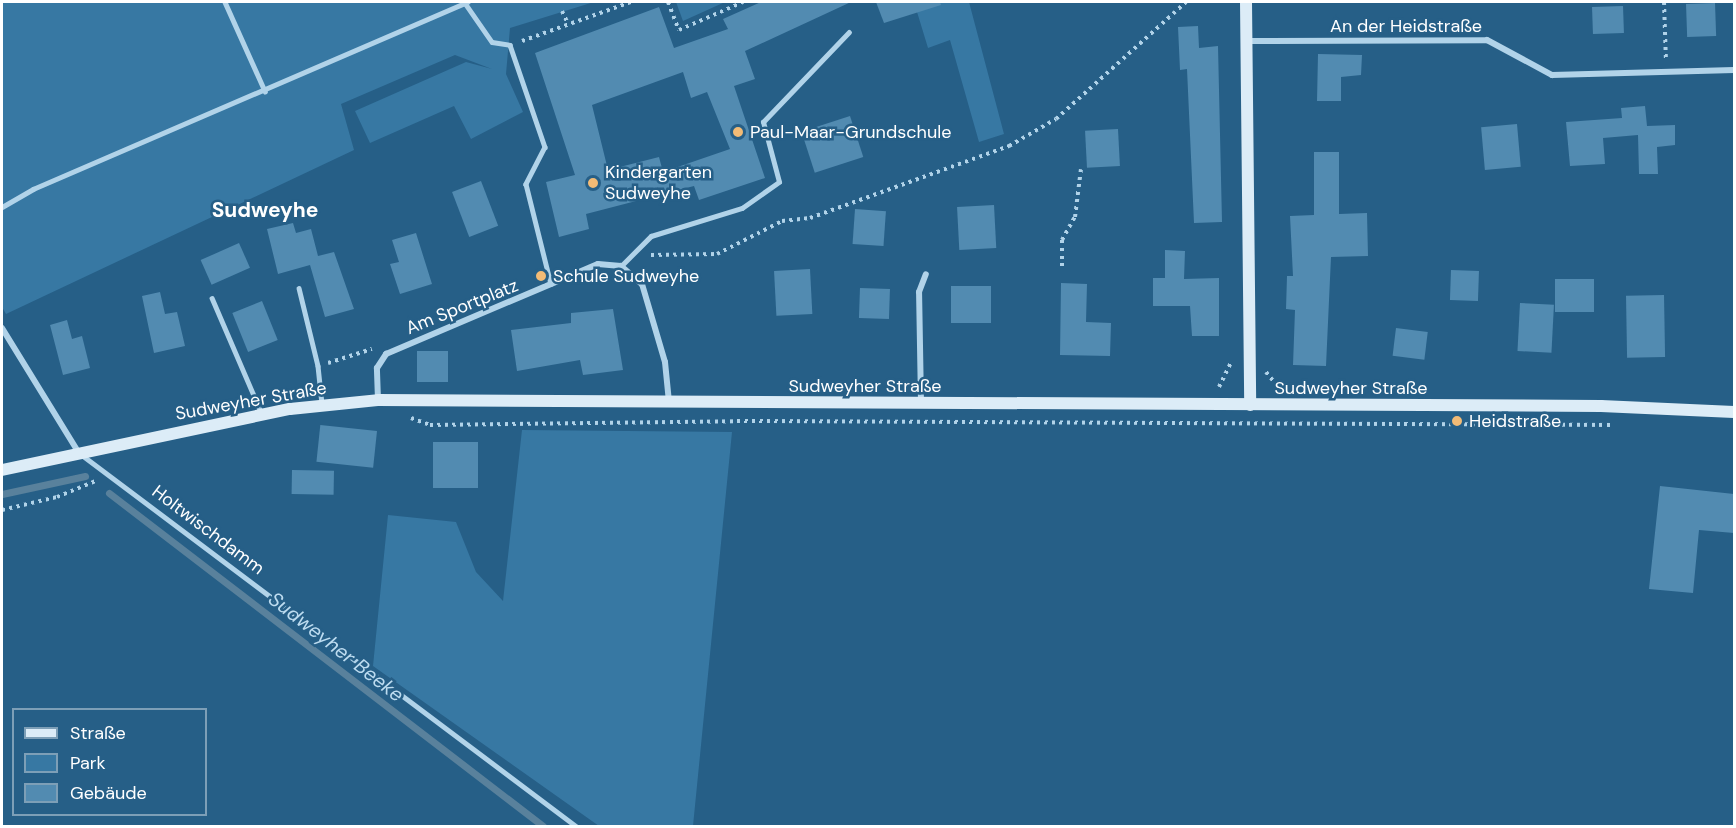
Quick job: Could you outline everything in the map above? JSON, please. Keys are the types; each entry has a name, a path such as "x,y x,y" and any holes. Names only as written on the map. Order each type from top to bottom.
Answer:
{"main road":[{"path":"1246,2 1250,405"},
{"name":"Sudweyher Straße","path":"2,470 262,414 378,400 1601,406 1734,412"}],"street":[{"name":"An der Heidstraße","path":"1248,41 1487,40 1552,75 1734,70"},
{"name":"Am Sportplatz","path":"386,354 552,286 598,264 621,266"},
{"path":"621,266 642,284 665,362 669,402"},
{"path":"921,404 919,292 926,274"},
{"path":"2,328 79,453"},
{"path":"378,400 377,368 386,354"}],"lane":[{"path":"225,2 265,92"},
{"path":"2,207 33,189 265,92 467,2 492,42 510,45 545,147 526,184 552,286"},
{"path":"621,266 651,236 742,207 779,182 763,122 849,32"},
{"path":"299,288 318,366 322,405"},
{"path":"212,298 262,414"},
{"name":"Holtwischdamm","path":"79,453 108,472 576,826"}],"path":[{"path":"510,45 631,2"},
{"path":"668,2 679,30 743,2"},
{"path":"621,266 665,253 717,254 782,221 810,218 1009,146 1056,118 1186,2"},
{"path":"1664,2 1667,72"},
{"path":"562,11 568,24"},
{"path":"1062,266 1062,240 1075,217 1081,169"},
{"path":"318,366 373,349 386,354"},
{"path":"404,415 430,425 737,421 1288,427 1622,424"},
{"path":"2,510 57,497 108,472"}],"green space":[{"path":"2,2 594,2 510,28 506,74 523,112 471,139 454,106 370,143 355,111 466,62 492,69 455,55 341,104 354,150 6,314 2,307"},
{"path":"676,2 725,2 683,21"},
{"path":"914,2 969,2 1004,134 979,142 950,40 928,48"},
{"path":"522,430 732,432 693,826 599,826 373,666 388,515 456,522 476,572 503,601"}],"building":[{"path":"761,2 851,2 745,51 755,79 734,86 765,178 699,200 694,186 586,214 589,229 559,237 546,182 575,175 535,53 659,7 674,48 728,29 723,19","holes":["683,72 691,98 707,92 730,149 663,172 659,157 608,170 592,105"]},
{"path":"876,2 940,2 941,5 884,23"},
{"path":"1715,3 1716,36 1687,37 1686,4"},
{"path":"1623,6 1624,33 1593,34 1592,7"},
{"path":"1198,26 1199,48 1218,46 1222,222 1194,223 1187,69 1180,70 1178,27"},
{"path":"1318,54 1362,55 1361,75 1341,77 1341,101 1317,101"},
{"path":"1645,106 1647,126 1675,125 1675,145 1657,147 1658,174 1639,174 1638,135 1603,138 1605,164 1570,166 1566,122 1622,118 1621,108"},
{"path":"850,116 863,157 815,173 801,132"},
{"path":"1517,124 1521,167 1485,170 1481,127"},
{"path":"1118,129 1120,166 1087,168 1085,131"},
{"path":"1314,152 1339,152 1339,214 1367,213 1368,256 1331,257 1326,366 1293,365 1295,310 1286,309 1287,276 1293,276 1290,216 1314,215"},
{"path":"481,181 498,226 469,237 452,192"},
{"path":"994,205 996,248 959,250 957,207"},
{"path":"855,209 886,211 883,246 853,244"},
{"path":"293,223 296,233 311,229 318,256 334,252 354,309 325,317 310,265 278,274 267,229"},
{"path":"416,233 432,284 400,294 390,264 399,262 392,240"},
{"path":"239,243 250,268 212,285 201,260"},
{"path":"1165,250 1185,251 1184,279 1219,278 1219,336 1192,336 1190,306 1153,306 1153,278 1165,278"},
{"path":"810,269 812,314 776,316 774,271"},
{"path":"1451,270 1479,271 1478,301 1450,300"},
{"path":"1555,279 1594,279 1594,312 1555,312"},
{"path":"1061,283 1087,284 1086,322 1111,323 1110,356 1060,355"},
{"path":"951,286 991,286 991,323 951,323"},
{"path":"860,288 890,289 889,319 859,318"},
{"path":"160,292 165,314 177,312 185,346 154,353 142,296"},
{"path":"1664,295 1665,357 1627,358 1626,296"},
{"path":"262,301 278,340 248,352 232,313"},
{"path":"1520,303 1554,305 1551,353 1517,351"},
{"path":"613,309 623,370 583,375 580,360 517,371 511,330 571,323 571,313"},
{"path":"67,320 72,339 82,336 90,368 63,375 50,325"},
{"path":"1396,328 1428,332 1424,360 1393,356"},
{"path":"417,351 448,351 448,382 417,382"},
{"path":"320,425 377,431 373,468 316,462"},
{"path":"433,442 478,442 478,488 433,488"},
{"path":"292,470 334,471 334,495 292,494"},
{"path":"1660,486 1734,494 1734,533 1699,530 1693,593 1649,589"}],"waterway":[{"name":"Sudweyher Beeke","path":"2,494 85,476"},
{"name":"Sudweyher Beeke","path":"109,493 543,826"}],"place":[{"name":"Paul-Maar-Grundschule","path":"738,132"},
{"name":"Kindergarten Sudweyhe","path":"593,183"},
{"name":"Schule Sudweyhe","path":"541,276"},
{"name":"Heidstraße","path":"1457,421"}],"district":[{"name":"Sudweyhe","path":"265,210"}]}
